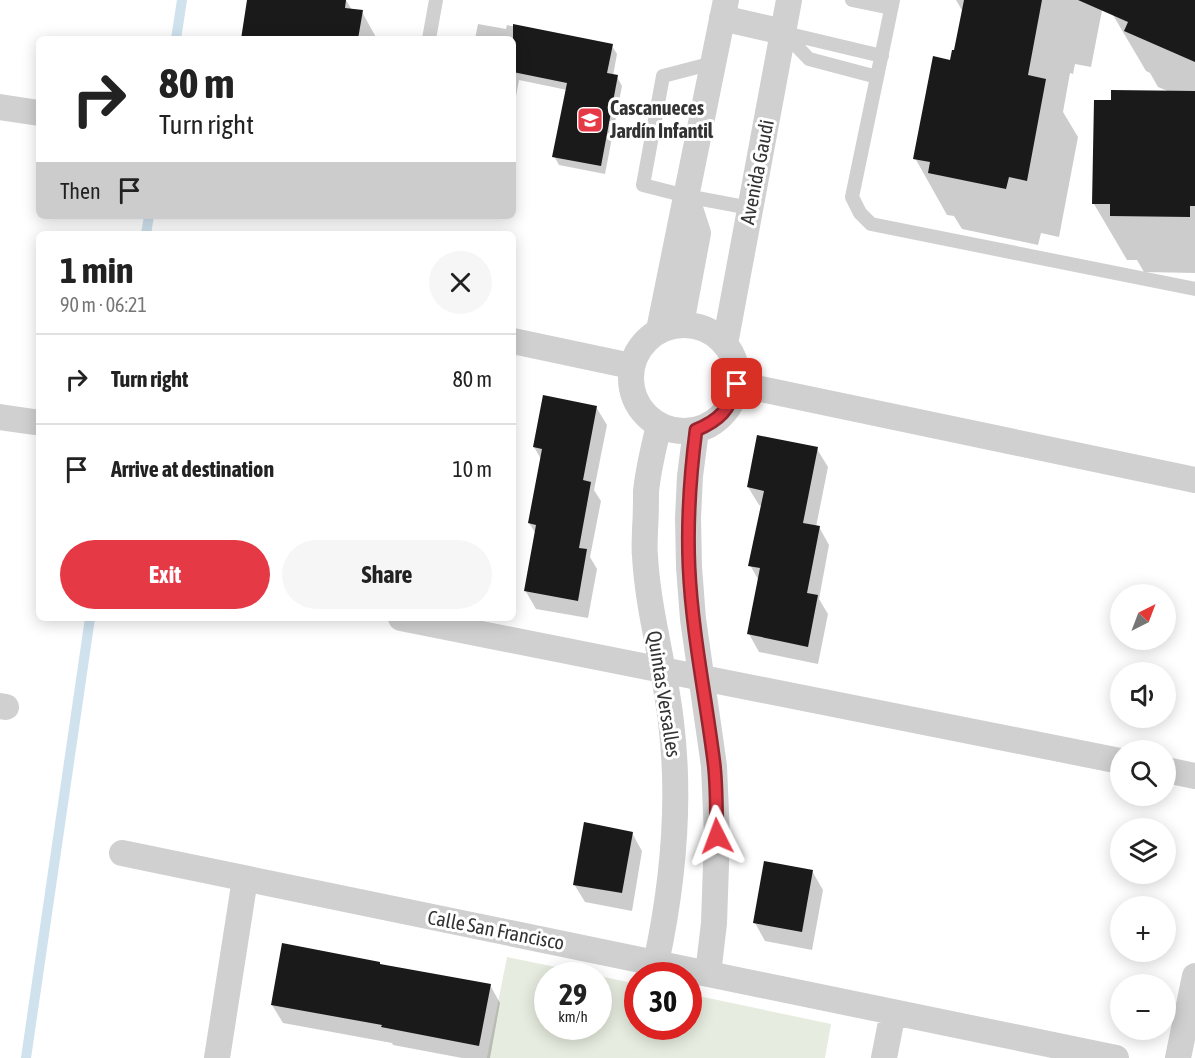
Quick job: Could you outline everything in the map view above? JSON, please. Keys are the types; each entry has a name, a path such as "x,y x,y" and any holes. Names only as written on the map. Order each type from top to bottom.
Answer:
{"street":[{"name":"Avenida Gaudi","path":"725,344 789,0"},
{"path":"670,327 686,196 724,9 783,32"},
{"path":"0,107 36,113"},
{"path":"698,326 713,333 725,344 735,363 737,384 732,400 723,414 711,424 696,430 676,430 659,425 647,417 633,394 631,366 646,339 670,327 698,326"},
{"path":"516,342 631,366"},
{"path":"737,384 1195,480"},
{"path":"0,417 34,422"},
{"name":"Quintas Versalles","path":"656,962 665,920 675,832 672,723 653,623 645,555 646,492 650,461 659,425"},
{"name":"Quintas Versalles","path":"696,430 690,476 689,567 693,619 714,766 717,836 714,923 708,974"},
{"path":"417,621 1110,759"},
{"path":"1176,772 1195,776"},
{"name":"Calle San Francisco","path":"122,853 651,962"},
{"path":"217,1058 245,879"},
{"name":"Calle San Francisco","path":"702,973 1116,1058"},
{"path":"1178,1058 1195,976"},
{"path":"884,1058 893,1012"}],"lane":[{"path":"430,36 436,0"},
{"path":"852,0 892,4 852,197 860,213 871,224 1195,289"},
{"path":"783,32 882,56"},
{"path":"783,32 809,59 877,77"},
{"path":"713,63 663,76 643,185 750,208"}],"shaded area":[{"path":"507,957 534,963 534,1040 612,1040 612,979 624,981 624,1040 702,1040 702,997 831,1024 825,1058 487,1058"}],"building":[{"path":"247,0 346,0 345,8 363,10 359,36 241,36"},
{"path":"964,0 1042,0 1028,75 1046,79 1027,181 1009,177 1006,189 928,173 930,162 913,159 933,56 950,60"},
{"path":"1078,0 1195,0 1195,62 1124,31 1128,22"},
{"path":"513,24 613,44 607,73 618,75 601,166 552,157 567,83 516,73 516,36 513,36"},
{"path":"1111,90 1195,91 1195,206 1190,206 1190,217 1110,216 1110,204 1092,204 1094,100 1111,100"},
{"path":"543,395 597,406 583,480 591,482 579,548 587,549 578,601 524,591 536,525 528,523 542,449 533,447"},
{"path":"757,435 818,447 803,523 820,526 807,593 818,595 808,647 747,634 760,568 748,566 764,491 747,487"},
{"path":"584,822 633,832 622,893 573,885"},
{"path":"764,861 813,870 802,932 753,923"},
{"path":"282,943 491,984 479,1046 381,1027 382,1025 271,1005"}],"waterway":[{"path":"176,36 182,0"},
{"path":"146,231 148,219"},
{"path":"26,1058 90,621"}],"place":[{"name":"Cascanueces Jardín Infantil","path":"590,120"}],"route":[{"path":"717,836 714,766 693,619 688,518 690,476 696,430 711,424 723,414 732,400 737,384"}]}
